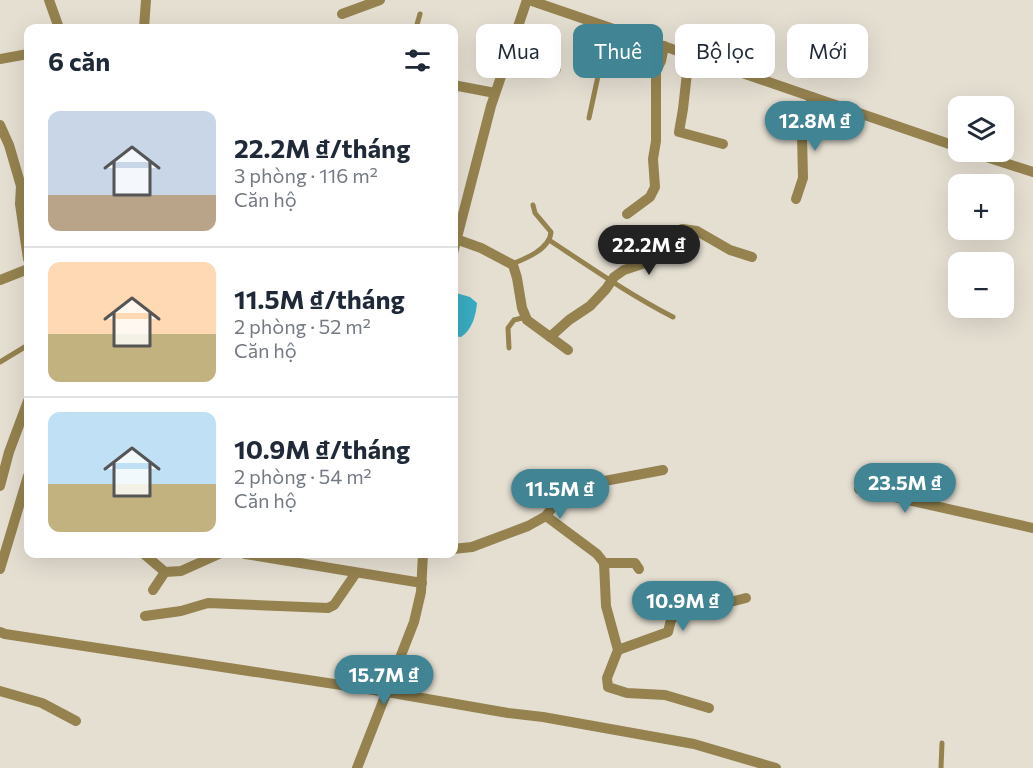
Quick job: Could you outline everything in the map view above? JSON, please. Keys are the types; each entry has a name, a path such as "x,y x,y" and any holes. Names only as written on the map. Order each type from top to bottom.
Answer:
{"street":[{"path":"49,0 58,24"},
{"path":"144,24 146,0"},
{"path":"342,14 380,0"},
{"path":"519,24 528,0 599,24"},
{"path":"663,49 664,46 675,50"},
{"path":"0,59 24,55"},
{"path":"458,227 500,78"},
{"path":"627,214 650,197 654,187 656,78"},
{"path":"686,78 678,132 723,144"},
{"path":"757,78 948,144"},
{"path":"458,86 495,93"},
{"path":"796,199 803,178 802,135 813,97"},
{"path":"0,125 9,145 21,186 24,228"},
{"path":"1002,162 1033,172"},
{"path":"550,337 590,306 614,277 624,270 642,264 656,246 682,229 697,231 730,250 752,257"},
{"path":"458,239 512,264 518,278 522,308 527,320 568,350"},
{"path":"0,280 24,270"},
{"path":"0,486 9,452 24,412"},
{"path":"458,548 472,547 528,526 546,516 563,494 578,486 663,470"},
{"path":"0,569 24,489"},
{"path":"859,489 1033,528"},
{"path":"546,516 597,554 604,563 606,606 618,650 607,678 609,687 627,693 665,695 709,708"},
{"path":"149,558 165,572 181,570 210,558"},
{"path":"268,558 422,583"},
{"path":"357,768 414,622 422,592 423,558"},
{"path":"604,563 635,563 639,569"},
{"path":"153,590 165,572"},
{"path":"145,616 208,603 328,608 334,605 356,573"},
{"path":"618,650 668,633 675,616 746,598"},
{"path":"0,632 543,717 694,744 776,768"},
{"path":"0,691 42,703 76,721"}],"lane":[{"path":"417,24 420,14"},
{"path":"589,118 597,78"},
{"path":"512,264 528,258 549,240 551,232 535,213 533,205"},
{"path":"549,240 611,282 673,317"},
{"path":"509,348 508,328 514,320 526,317"},
{"path":"0,362 24,347"},
{"path":"941,768 942,743"}],"water":[{"path":"458,294 470,297 477,303 473,322 461,337 458,337"}]}
